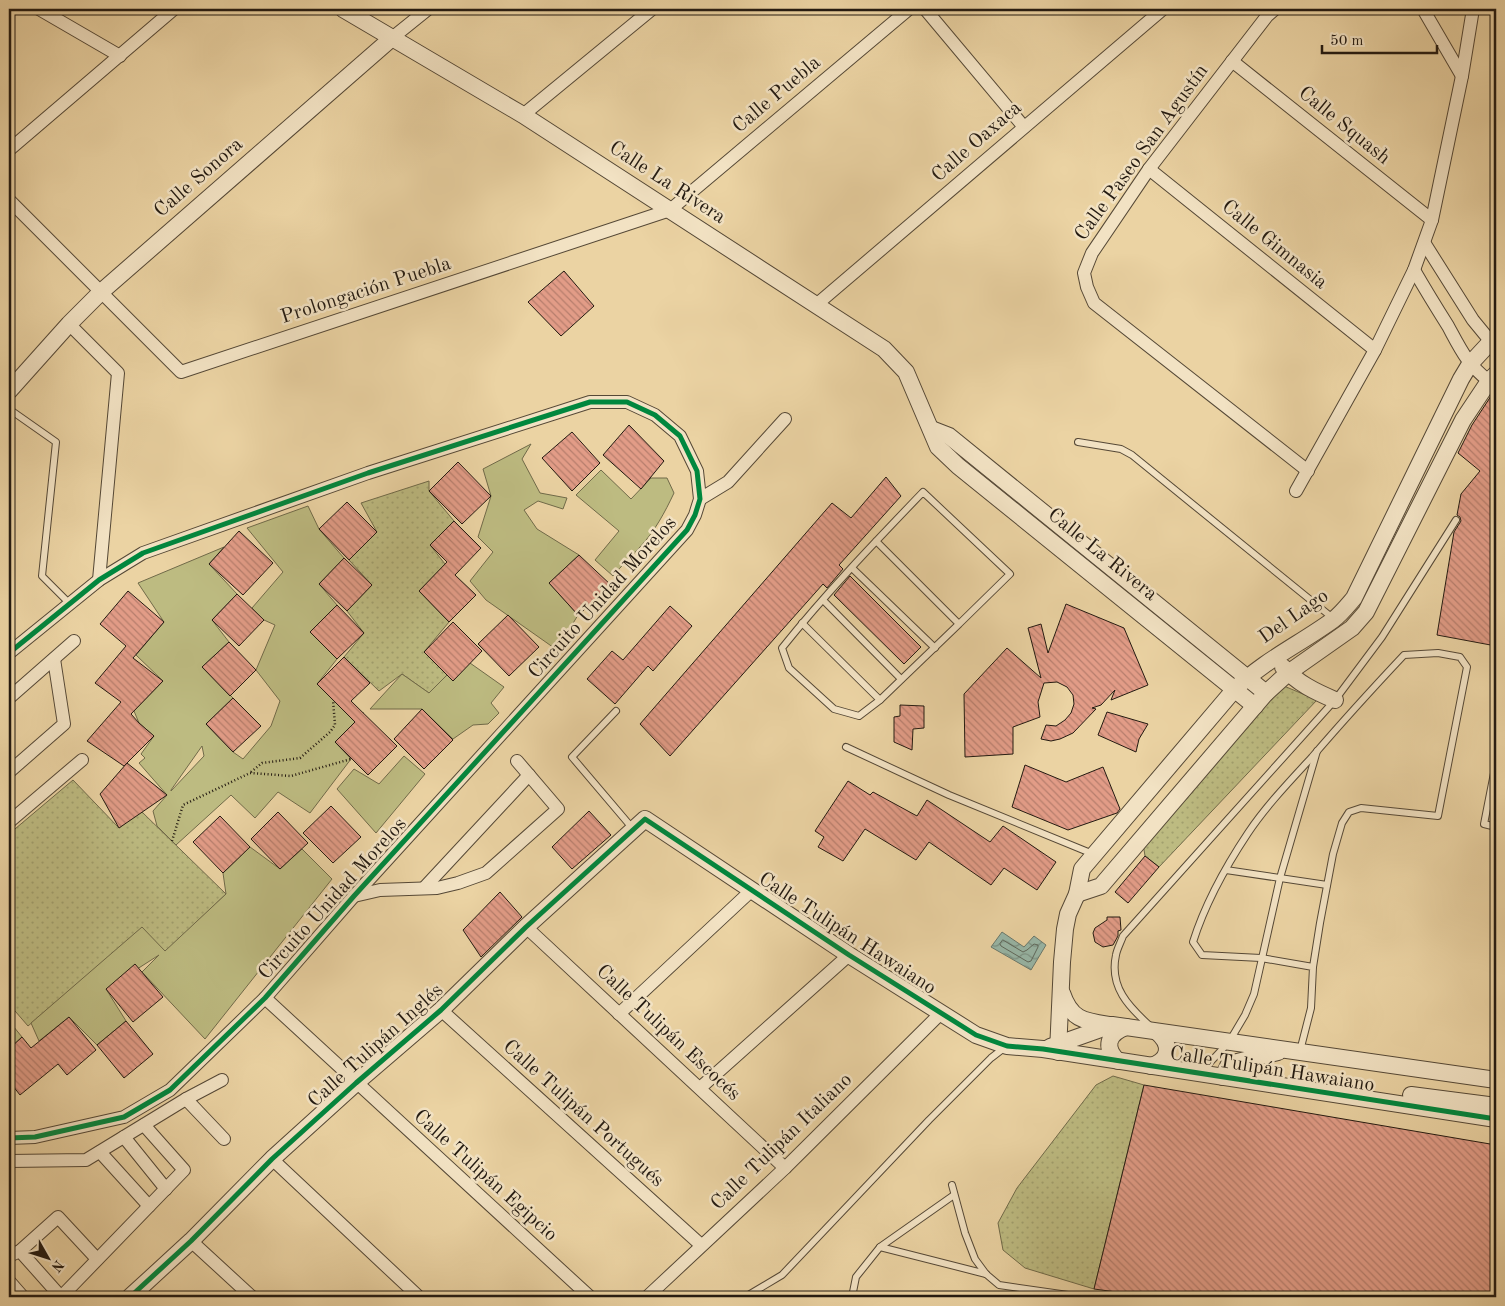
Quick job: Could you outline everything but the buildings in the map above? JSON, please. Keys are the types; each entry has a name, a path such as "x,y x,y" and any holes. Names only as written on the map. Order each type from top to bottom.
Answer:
{"street":[{"path":"39,9 120,56"},
{"path":"9,150 174,9"},
{"name":"Calle La Rivera","path":"343,9 523,115 884,348 906,372 938,447 958,466 1255,706"},
{"name":"Calle Sonora","path":"9,391 69,324 101,292 392,38 428,9"},
{"path":"523,115 652,9"},
{"name":"Calle Puebla","path":"670,210 909,9"},
{"path":"925,9 1024,127"},
{"name":"Calle Oaxaca","path":"816,305 1163,9"},
{"name":"Calle Paseo San Agustín","path":"1275,9 1267,16 1149,169 1092,253 1084,273 1087,287 1094,303 1308,471"},
{"path":"1423,9 1462,76"},
{"path":"1296,491 1375,350 1425,244 1432,220 1462,76 1473,9"},
{"name":"Calle Squash","path":"1232,61 1432,220"},
{"name":"Calle Gimnasia","path":"1149,169 1375,350"},
{"path":"9,200 101,292"},
{"name":"Prolongación Puebla","path":"101,292 181,372 670,210"},
{"path":"1425,244 1472,318 1495,342"},
{"path":"1414,270 1459,349 1470,364 1493,378"},
{"path":"69,324 118,373 99,580"},
{"name":"Del Lago","path":"1053,1048 1062,990 1065,929 1068,914 1078,894 1082,869 1247,677 1334,619 1354,598 1446,409 1470,364 1495,342"},
{"name":"Del Lago","path":"1078,894 1101,886 1266,693 1288,674 1352,628 1366,612 1463,420 1493,378"},
{"name":"Circuito Unidad Morelos","path":"9,653 99,580 143,553 368,473 590,402 627,402 655,415 680,436 697,471 700,499 695,515 687,530 354,896 265,998 170,1090 124,1117 35,1137 9,1138"},
{"path":"1446,409 1463,420"},
{"path":"700,499 728,482 785,419"},
{"name":"Calle La Rivera","path":"931,430 949,436 1266,693"},
{"path":"958,466 969,453"},
{"path":"9,698 74,640"},
{"path":"1274,658 1288,674 1311,689 1335,700"},
{"path":"9,772 64,724 54,659"},
{"path":"9,822 82,760"},
{"path":"354,896 380,890 437,888 486,873 558,809 517,761"},
{"path":"424,888 529,775"},
{"name":"Calle Tulipán Hawaiano","path":"639,824 752,890 849,955 976,1035 1007,1046 1053,1048 1199,1074 1496,1119"},
{"name":"Calle Tulipán Inglés","path":"130,1297 191,1241 272,1160 356,1083 441,1010 526,926 639,824"},
{"path":"619,1014 752,890"},
{"name":"Calle Tulipán Escocés","path":"526,926 784,1168"},
{"path":"700,1088 849,955"},
{"name":"Del Lago","path":"1062,990 1067,1007 1077,1018 1119,1026"},
{"name":"Circuito Unidad Morelos","path":"265,998 356,1083"},
{"name":"Calle Tulipán Portugués","path":"441,1010 701,1245"},
{"name":"Calle Tulipán Italiano","path":"647,1297 784,1168 941,1013"},
{"path":"1118,1061 1112,1055 1109,1046 1111,1038 1119,1026"},
{"name":"Calle Tulipán Hawaiano","path":"1053,1048 1119,1026 1496,1080"},
{"path":"1151,1066 1160,1063 1166,1056 1167,1047 1164,1038 1157,1032"},
{"path":"1223,1077 1229,1064 1294,1051"},
{"path":"9,1162 86,1160 186,1099 222,1080"},
{"name":"Calle Tulipán Egipcio","path":"356,1083 590,1297"},
{"path":"1292,1088 1330,1085 1496,1106"},
{"path":"186,1099 224,1139"},
{"path":"97,1259 58,1217 14,1254 61,1297 184,1170 144,1124"},
{"path":"124,1137 166,1189"},
{"path":"100,1152 149,1206"},
{"path":"272,1160 419,1297"},
{"path":"191,1241 252,1297"},
{"path":"9,1281 24,1297"}],"lane":[{"path":"9,409 56,442 42,576 69,603"},
{"path":"1078,442 1120,449 1132,455 1334,619"},
{"path":"924,492 1010,574 935,648 880,700 860,716 834,709 789,668 782,648 876,541 924,492"},
{"path":"1157,1032 1123,998 1115,978 1116,956 1123,936 1335,700 1382,637 1456,520"},
{"path":"876,541 959,624"},
{"path":"852,568 935,648"},
{"path":"823,600 901,679"},
{"path":"802,623 880,700"},
{"path":"1294,1051 1311,1008 1313,967 1327,885 1342,824 1349,812 1362,808 1438,816 1467,667 1460,657 1438,653 1404,655 1356,706 1248,832 1226,870 1198,926 1193,942 1202,955 1261,958 1313,967"},
{"path":"616,711 572,757 639,824"},
{"path":"846,747 949,794 1093,854"},
{"path":"1199,1074 1229,1042 1245,1015 1254,994 1280,878 1318,750"},
{"path":"1496,763 1484,824 1496,827"},
{"path":"1226,870 1327,885"},
{"path":"745,1297 782,1275 929,1120 991,1058 1007,1046"},
{"path":"952,1185 965,1233 976,1259 986,1274 999,1285 1082,1297"},
{"path":"852,1297 856,1277 880,1247 954,1195"},
{"path":"880,1247 986,1274"}],"path":[{"path":"172,841 183,805 250,773 262,763 300,758 323,739 335,725 333,700"},
{"path":"250,773 291,776 352,759"}],"shaded area":[{"path":"531,444 522,459 540,493 567,498 563,509 538,501 524,510 537,529 579,555 549,583 578,615 557,650 486,600 470,581 493,552 478,537 491,496 483,469"},
{"path":"601,470 631,499 651,478 667,478 674,493 650,534 613,576 595,560 619,531 576,495"},
{"path":"429,481 429,491 454,521 430,545 445,564 419,591 449,622 424,652 447,675 429,693 402,674 379,691 344,657 364,633 347,611 372,585 349,560 377,532 361,503"},
{"path":"308,506 319,529 344,558 319,584 337,605 310,632 337,659 317,684 343,710 364,713 335,742 351,759 310,813 278,792 255,818 231,795 176,845 157,826 153,811 167,795 139,763 145,758 141,754 154,736 139,723 134,711 163,681 136,655 164,622 138,583 224,547 209,564 237,594 212,620 229,642 202,667 233,698 206,724 233,752 243,759 271,726 280,701 256,670 275,625 264,620 252,608 283,572 247,528","holes":["202,746 204,756 171,791"]},
{"path":"470,663 504,687 491,703 499,713 488,724 473,725 453,739 422,709 370,709 402,674 429,693 447,675"},
{"path":"1284,686 1317,700 1159,867 1145,856 1142,837"},
{"path":"404,756 425,774 376,833 337,789 354,769 379,784"},
{"path":"73,780 119,828 141,811 226,894 165,952 142,928 28,1026 9,1004 9,834"},
{"path":"250,847 280,869 302,849 332,879 205,1039 142,972 159,955 106,989 126,1021 97,1045 69,1017 39,1041 31,1023 142,927 165,951 226,894 223,873"},
{"path":"9,1021 22,1037 9,1049"},
{"path":"1113,1076 1144,1085 1094,1289 1025,1268 1003,1250 998,1223 1017,1188 1096,1085"}],"water":[{"path":"1002,932 1024,947 1034,936 1046,945 1031,970 991,947"}],"cycle path":[{"path":"9,653 99,580 143,553 368,473 590,402 627,402 655,415 680,436 697,471 700,499 695,515 687,530 354,896 265,998 170,1090 124,1117 35,1137 9,1138"},
{"path":"130,1297 191,1241 272,1159 441,1010 526,927 645,819 849,955 976,1035 1007,1046 1043,1049 1496,1119"}]}
